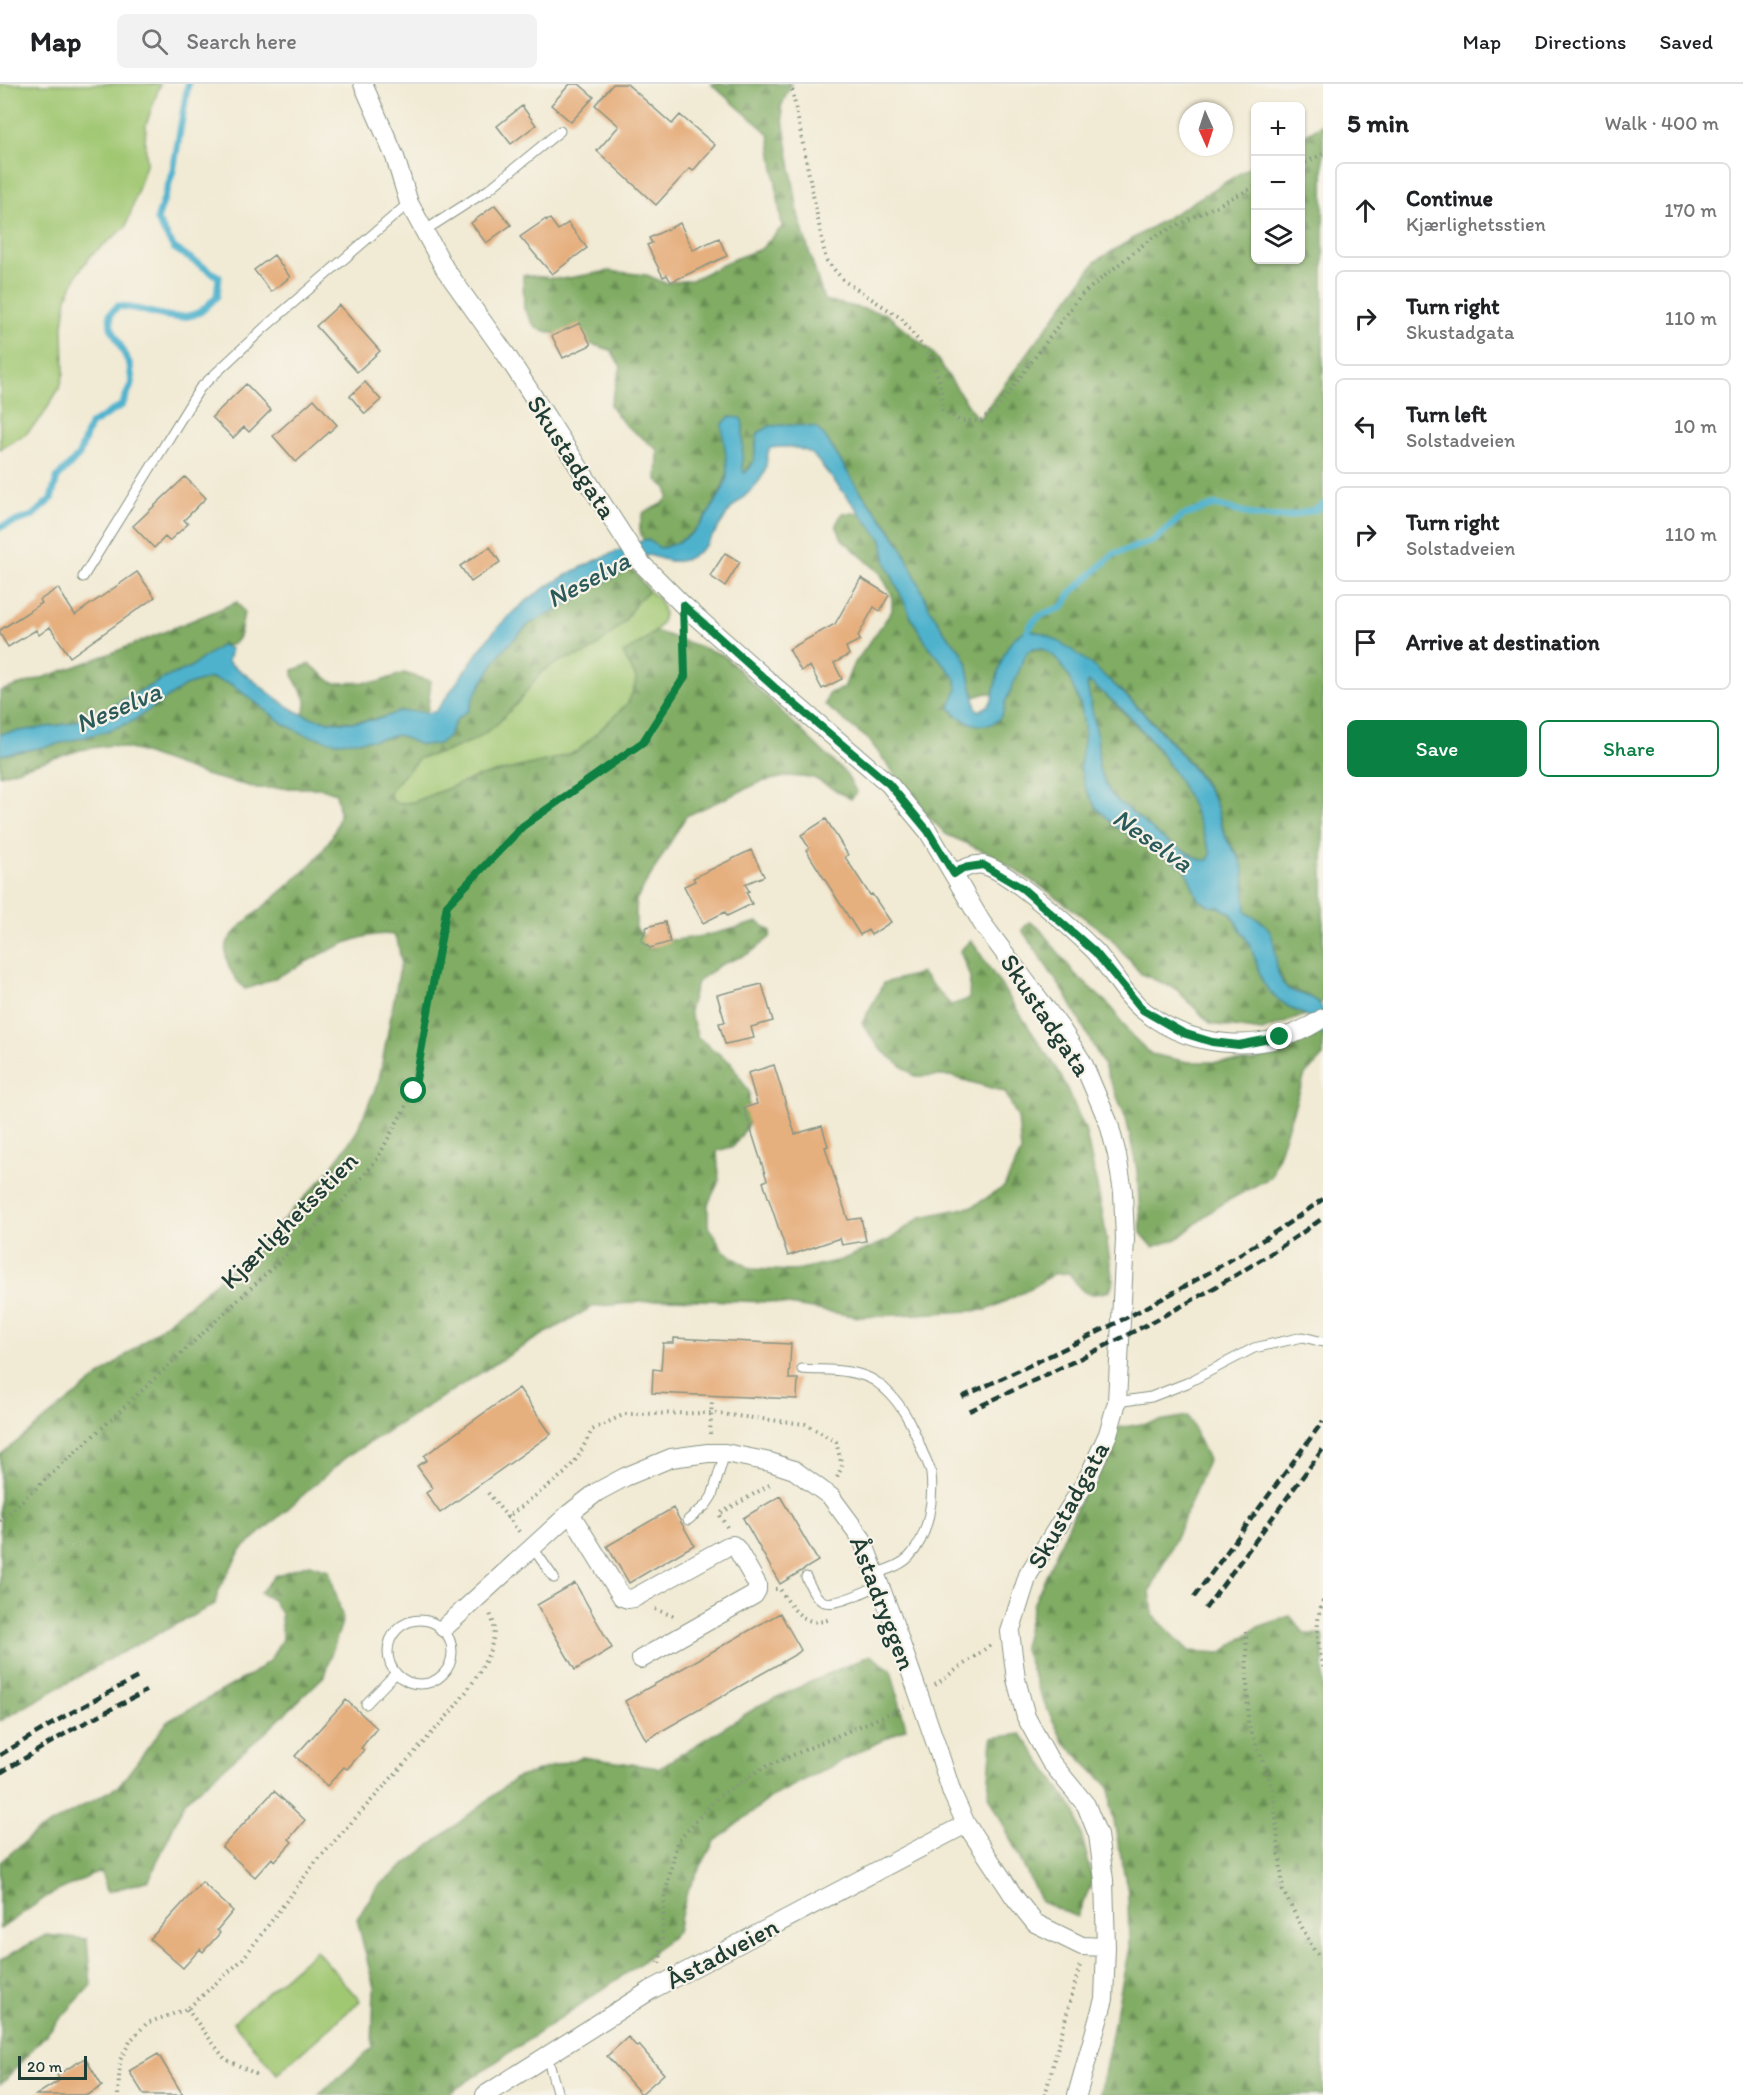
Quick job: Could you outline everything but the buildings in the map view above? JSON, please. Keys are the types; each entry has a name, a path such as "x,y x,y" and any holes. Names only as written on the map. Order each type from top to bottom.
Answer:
{"street":[{"name":"Skustadgata","path":"363,84 395,157 409,203 445,269 507,356 640,562 683,605 774,687 889,784 928,831 982,922 1062,1030 1083,1063 1109,1124 1123,1192 1125,1239 1117,1402 1108,1434 1088,1478 1028,1575 1010,1632 1016,1679 1026,1717 1050,1761 1086,1805 1098,1835 1104,1880 1106,1947 1104,1998 1077,2095"},
{"path":"954,874 963,868 983,865 1022,888 1095,952 1143,1010 1183,1033 1212,1042 1239,1045 1280,1037 1303,1029 1323,1018"},
{"name":"Åstadryggen","path":"444,1628 570,1514 597,1492 625,1477 671,1458 716,1453 770,1462 794,1470 831,1497 862,1539 952,1793 966,1824 1015,1899 1035,1923 1082,1946 1106,1947"},
{"path":"570,1514 618,1593 628,1599 634,1598 733,1545 757,1584 754,1596 641,1659"},
{"name":"Åstadveien","path":"485,2095 651,1990 966,1824"}],"lane":[{"path":"424,231 488,190 560,131"},
{"path":"84,577 200,388 264,328 409,203"},
{"path":"1117,1402 1151,1397 1178,1387 1254,1348 1303,1337 1323,1342"},
{"path":"802,1369 853,1372 874,1381 888,1393 910,1419 931,1473 931,1510 922,1536 909,1557 878,1579 833,1604 822,1601 815,1594 806,1577"},
{"path":"688,1520 706,1505 712,1496 716,1453"},
{"path":"533,1548 555,1578"},
{"path":"430,1620 444,1628 450,1638 453,1657 447,1671 433,1682 421,1685 408,1683 396,1674 389,1664 388,1648 396,1630 409,1621 430,1620"},
{"path":"366,1704 396,1674"},
{"path":"547,2056 558,2095"}],"path":[{"path":"790,84 825,260 844,281 901,318 930,356 940,382 943,410 960,421 981,421 999,406 1080,296 1150,239 1251,188"},
{"path":"1305,163 1323,154"},
{"name":"Kjærlighetsstien","path":"0,1521 125,1407 341,1203 377,1159 414,1091 447,905 523,826 643,742 685,676 683,605"},
{"path":"712,1401 716,1453"},
{"path":"733,1545 733,1537 719,1514 794,1470"},
{"path":"488,1493 506,1518 533,1548"},
{"path":"118,2095 120,2060 131,2040 147,2023 187,2009 242,1960 315,1863 450,1713 469,1688 488,1657 494,1627 484,1592"},
{"path":"628,1599 699,1626"},
{"path":"1323,1601 1318,1612 1318,1646 1323,1667"},
{"path":"1246,1631 1248,1723 1273,1788 1283,1891 1315,1952 1323,1958"},
{"path":"929,1689 1010,1632"},
{"path":"651,1990 661,1954 664,1901 677,1842 718,1797 763,1768 902,1708 911,1702"},
{"path":"1045,2095 1080,1964 1082,1946"},
{"path":"187,2009 225,2059 258,2075"}],"green space":[{"path":"0,84 160,84 146,125 147,162 126,227 91,255 78,273 67,297 63,325 64,373 60,387 42,417 26,434 0,449"},
{"path":"711,84 791,84 781,107 799,218 824,300 886,314 933,353 978,420 1096,261 1251,166 1251,264 1305,264 1305,135 1323,124 1323,1001 1320,1004 1309,996 1286,987 1274,960 1273,945 1264,923 1247,913 1239,857 1225,834 1215,801 1200,776 1182,753 1142,710 1099,671 1076,653 1035,632 1021,633 1009,644 993,694 987,693 974,697 967,663 961,651 945,633 931,611 902,548 889,527 859,490 824,435 783,425 767,428 758,433 754,460 744,473 742,467 743,424 725,480 706,516 694,531 678,542 660,548 644,540 640,523 644,512 662,504 668,498 667,488 657,480 658,450 624,424 610,405 621,367 611,350 536,328 524,309 523,275 562,279 609,271 647,275 665,283 692,280 734,259 761,249 782,227 769,134"},
{"path":"842,513 860,513 882,540 886,563 913,621 928,645 956,678 957,690 950,707 955,715 1004,711 1005,703 1027,652 1039,649 1051,653 1068,676 1080,706 1085,732 1081,766 1163,856 1185,868 1198,899 1209,906 1219,907 1230,913 1251,947 1263,983 1274,996 1292,1009 1306,1015 1262,1031 1211,1024 1176,989 1141,974 1110,937 1048,891 994,856 946,834 921,809 869,740 825,705 829,693 844,688 852,667 892,611 892,595 880,573 842,539 836,525"},
{"path":"629,565 649,591 638,600 624,622 587,653 562,660 542,671 519,701 496,725 476,739 445,752 419,758 390,791 391,799 398,804 413,802 477,777 578,751 628,703 636,678 623,653 656,631 723,655 846,774 857,793 851,799 814,778 789,776 761,782 686,816 636,900 636,928 648,941 704,936 758,922 771,931 770,937 750,953 720,965 697,982 689,1011 698,1038 731,1063 749,1092 749,1123 734,1146 717,1151 719,1181 708,1204 708,1225 723,1250 751,1269 792,1271 841,1260 889,1240 921,1217 974,1206 1004,1187 1021,1152 1018,1118 1005,1092 950,1076 915,1076 880,1049 862,1023 884,983 921,973 951,1005 969,999 970,977 960,951 971,940 1061,1076 1085,1129 1102,1210 1113,1281 1110,1291 1095,1294 1085,1292 1069,1273 1053,1274 1028,1290 987,1310 860,1317 770,1302 669,1299 592,1307 530,1342 346,1457 240,1551 218,1591 215,1604 111,1658 0,1721 0,1455 194,1301 265,1239 325,1176 356,1133 379,1080 401,962 398,943 394,935 377,935 339,946 281,975 245,989 233,975 228,963 226,950 231,936 292,883 330,840 337,825 339,811 336,793 322,788 257,788 208,776 138,751 111,745 80,750 0,775 0,755 50,746 107,731 131,722 185,686 210,678 231,684 284,724 306,735 374,740 398,735 421,745 447,738 457,719 469,710 474,696 501,652 529,624 575,600 582,592 622,573"},
{"path":"649,591 664,610 663,619 652,634 624,653 637,678 628,703 578,751 477,777 413,802 398,804 391,799 390,791 419,758 445,752 476,739 496,725 519,701 542,671 562,660 587,653 602,642 624,622 638,600"},
{"path":"237,602 244,612 241,630 233,644 222,645 189,668 95,715 67,724 0,734 0,691 90,661"},
{"path":"310,664 333,683 378,682 404,673 431,681 427,714 400,711 386,717 354,722 318,720 303,714 306,701 296,682 293,670"},
{"path":"1090,681 1148,738 1173,770 1193,806 1211,854 1208,860 1201,860 1166,841 1111,795 1099,769 1097,734 1087,685"},
{"path":"1029,922 1039,928 1075,974 1109,1005 1131,1035 1151,1054 1188,1062 1252,1062 1288,1048 1318,1030 1323,1036 1323,1056 1305,1075 1271,1177 1218,1206 1177,1239 1153,1247 1141,1233 1137,1170 1126,1118 1104,1066 1066,995 1022,930"},
{"path":"1188,1416 1208,1460 1179,1531 1150,1591 1153,1615 1189,1651 1221,1653 1258,1627 1290,1616 1305,1634 1323,1634 1323,2095 1100,2095 1129,1948 1128,1892 1111,1807 1110,1788 1063,1741 1041,1696 1023,1647 1033,1605 1112,1429"},
{"path":"309,1564 329,1570 343,1619 324,1676 265,1733 185,1801 149,1880 107,1892 101,1871 49,1895 0,1929 0,1862 36,1832 119,1786 168,1721 250,1675 270,1660 282,1639 281,1614 273,1600 260,1593 275,1576"},
{"path":"870,1655 891,1670 906,1728 773,1796 714,1842 687,1892 677,1932 637,1966 447,2095 319,2095 372,2048 374,1988 357,1919 377,1887 516,1778 582,1757 659,1768 762,1704"},
{"path":"1021,1734 1075,1810 1093,1880 1077,1917 1041,1902 988,1793 992,1738"},
{"path":"46,1935 87,1939 91,1985 0,2085 0,1960"},
{"path":"316,1950 360,2001 277,2074 233,2022"}],"water":[{"name":"Neselva","path":"729,417 741,418 744,473 754,461 758,433 770,426 815,427 824,435 859,490 902,548 931,611 945,633 961,651 967,663 976,708 979,711 988,706 992,700 1005,653 1016,637 1023,632 1042,633 1067,647 1128,697 1184,758 1215,802 1226,838 1243,867 1247,913 1269,929 1278,973 1287,988 1319,1003 1322,1008 1323,1036 1306,1015 1292,1009 1274,996 1263,983 1251,947 1231,913 1219,907 1209,906 1198,899 1185,868 1115,826 1096,807 1085,787 1080,766 1085,734 1081,706 1068,675 1055,657 1042,648 1034,648 1027,652 1002,714 997,720 990,724 973,724 956,714 950,707 957,690 956,679 928,645 913,621 886,563 882,540 814,456 799,449 770,448 765,472 760,480 731,509 709,540 696,553 679,561 667,561 648,555 629,565 622,573 582,592 575,600 529,624 501,652 474,696 469,710 457,719 447,738 438,744 421,745 398,735 374,740 335,742 306,735 284,724 231,684 210,678 185,686 131,722 107,731 50,746 0,755 0,734 67,724 95,715 189,668 222,645 231,649 228,661 230,664 286,705 315,719 351,722 374,720 403,711 435,712 493,633 517,609 550,584 644,540 660,548 680,541 695,530 718,499 727,476 722,425","holes":["1089,682 1135,722 1173,771 1200,824 1211,854 1208,860 1201,860 1166,841 1111,795 1099,769 1097,734 1087,685"]}],"waterway":[{"path":"0,527 32,516 51,499 57,478 79,455 90,425 122,405 132,383 130,365 111,327 110,314 118,306 169,317 189,316 200,312 217,296 219,277 174,248 157,220 173,171 188,84"},
{"path":"1025,640 1027,632 1038,617 1063,607 1071,593 1114,554 1153,541 1182,516 1215,505 1258,516 1286,517 1317,509 1323,505"}],"railway":[{"path":"962,1397 1102,1330 1193,1282 1323,1199"},
{"path":"969,1411 1106,1346 1195,1299 1281,1247 1323,1218"},
{"path":"1194,1597 1323,1421"},
{"path":"1205,1609 1323,1449"},
{"path":"0,1755 65,1716 138,1677"},
{"path":"0,1773 73,1729 146,1691"}],"route":[{"path":"414,1091 447,905 523,826 643,742 685,676 683,605 774,687 889,784 928,831 954,874 963,868 983,865 1022,888 1095,952 1126,992 1143,1010 1161,1022 1183,1033 1212,1042 1239,1045 1280,1037"}]}
